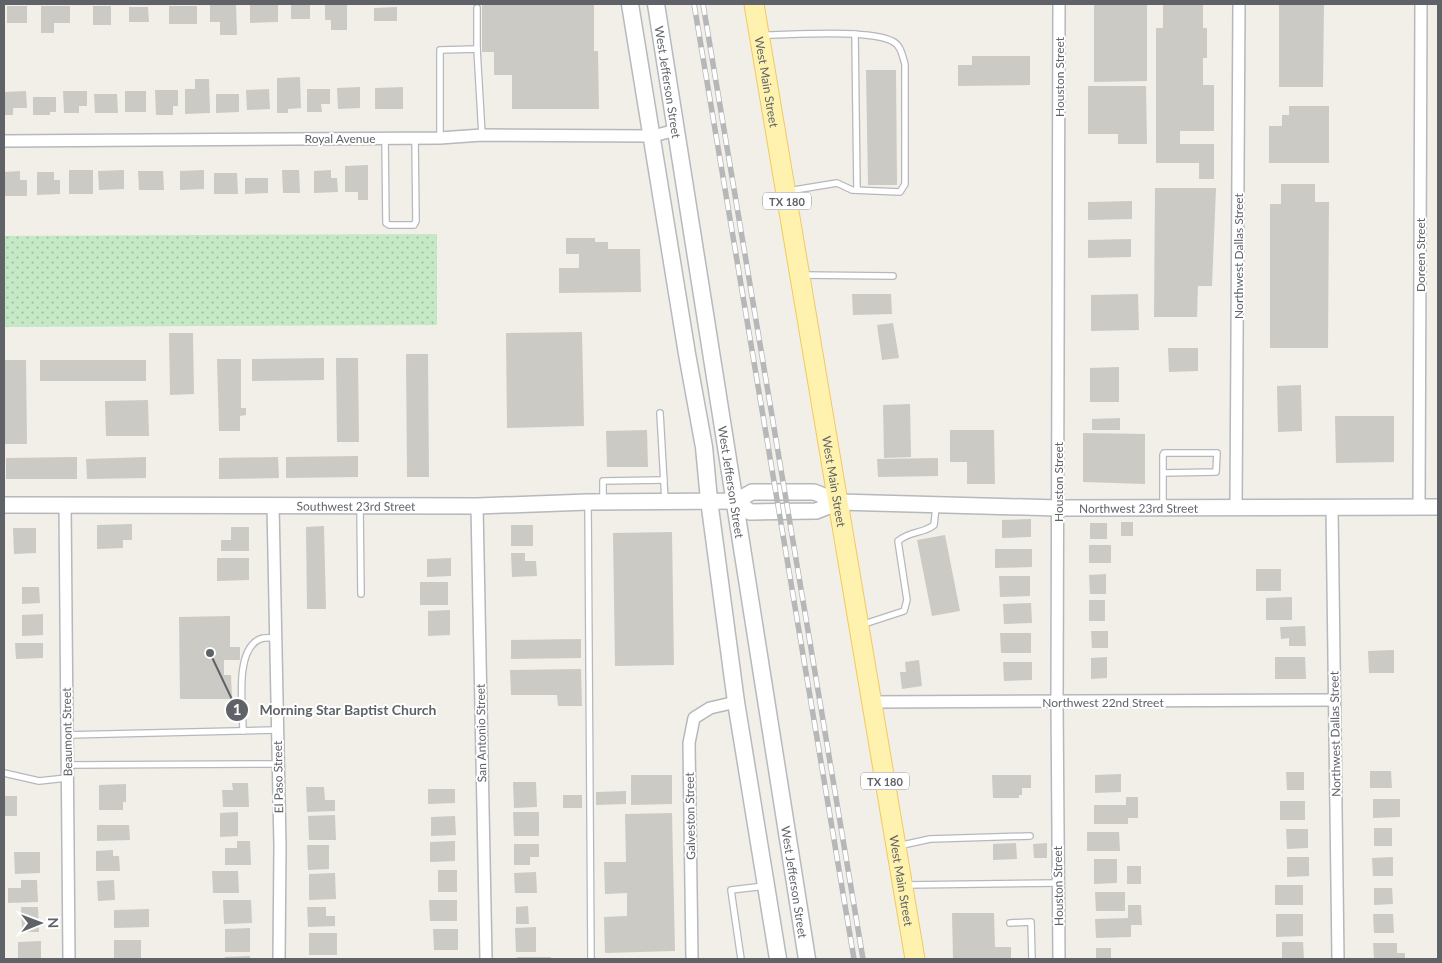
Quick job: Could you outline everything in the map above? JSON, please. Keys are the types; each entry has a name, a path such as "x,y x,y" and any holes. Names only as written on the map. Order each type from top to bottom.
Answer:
{"main road":[{"name":"West Jefferson Street","path":"630,4 704,447 709,500 736,702 778,959"},
{"name":"West Jefferson Street","path":"656,4 807,959"},
{"name":"West Main Street","path":"754,4 915,959"},
{"path":"680,312 704,307"}],"street":[{"name":"Houston Street","path":"1059,4 1057,702 1060,959"},
{"name":"Northwest Dallas Street","path":"1236,508 1239,4"},
{"name":"Doreen Street","path":"1419,507 1421,4"},
{"name":"Royal Avenue","path":"4,141 440,138 482,135 653,136 676,130"},
{"name":"Northwest 23rd Street","path":"709,500 736,501 752,492 814,492 839,502 1058,508 1438,507"},
{"name":"Southwest 23rd Street","path":"4,504 477,506 709,500"},
{"name":"Beaumont Street","path":"65,504 66,734 70,959"},
{"name":"El Paso Street","path":"273,505 278,764 279,959"},
{"name":"San Antonio Street","path":"477,506 486,959"},
{"name":"Northwest Dallas Street","path":"1332,508 1338,959"},
{"name":"Northwest 22nd Street","path":"872,702 1334,700"},
{"name":"Galveston Street","path":"692,959 689,742 694,718 710,708 736,702"}],"lane":[{"path":"477,8 477,48 482,135"},
{"path":"759,35 855,34 892,41 901,50 905,64 905,184 900,192 858,190 837,182 786,192"},
{"path":"855,34 858,190"},
{"path":"440,138 440,50 477,48"},
{"path":"385,138 386,223 390,225 414,224 416,221 415,138"},
{"path":"800,276 893,276"},
{"path":"660,413 665,501"},
{"path":"1162,508 1163,455 1166,451 1217,453 1216,472 1163,473"},
{"path":"603,502 603,481 664,480"},
{"path":"588,502 591,959"},
{"path":"360,505 361,594"},
{"path":"859,626 904,611 907,600 898,542 908,533 928,530 934,525 936,505"},
{"path":"244,731 244,658 256,641 262,638 276,638"},
{"path":"66,734 277,730"},
{"path":"67,765 278,764"},
{"path":"4,773 39,781 67,778"},
{"path":"896,846 930,839 1030,836"},
{"path":"902,885 1058,883"},
{"path":"741,959 731,890 767,885"},
{"path":"1010,923 1031,922 1032,959"}],"green space":[{"path":"437,234 437,325 4,327 4,236"}],"building":[{"path":"210,4 236,4 237,35 220,35 220,22 210,22"},
{"path":"310,4 310,19 291,19 291,5"},
{"path":"325,4 347,4 347,30 331,30 331,20 325,20"},
{"path":"482,4 594,4 594,51 598,51 599,109 512,109 512,75 494,75 494,52 482,52"},
{"path":"1094,4 1147,4 1147,81 1094,82"},
{"path":"1163,4 1203,4 1203,28 1207,28 1207,58 1203,58 1203,85 1214,85 1214,131 1180,131 1180,144 1214,144 1214,179 1199,179 1199,163 1156,163 1156,28 1163,28"},
{"path":"1279,4 1324,4 1323,87 1279,87"},
{"path":"250,5 278,5 278,22 250,23"},
{"path":"7,6 27,6 27,23 7,23"},
{"path":"41,6 70,6 70,23 54,23 54,33 41,33"},
{"path":"93,6 111,6 111,25 93,25"},
{"path":"169,6 197,6 197,24 169,24"},
{"path":"129,7 148,7 149,22 129,22"},
{"path":"397,7 397,21 374,21 374,8"},
{"path":"972,56 1030,56 1030,85 958,86 958,65 972,65"},
{"path":"866,70 896,70 897,185 868,185"},
{"path":"300,77 301,108 288,109 288,113 277,113 277,78"},
{"path":"195,79 209,79 210,113 185,114 185,89 195,89"},
{"path":"1088,86 1146,86 1147,144 1118,144 1118,134 1088,134"},
{"path":"360,87 360,108 338,109 337,88"},
{"path":"403,87 403,109 375,109 375,88"},
{"path":"269,89 270,109 247,110 246,90"},
{"path":"307,89 330,89 330,104 321,104 322,112 307,112"},
{"path":"155,90 178,90 178,106 173,106 173,115 156,115"},
{"path":"26,91 27,108 13,108 13,115 4,115 4,92"},
{"path":"63,91 87,91 87,106 79,106 79,113 64,113"},
{"path":"125,91 146,91 146,112 125,112"},
{"path":"94,94 117,94 118,113 95,113"},
{"path":"216,94 239,94 239,112 216,113"},
{"path":"33,97 56,97 56,112 50,112 50,115 33,115"},
{"path":"1289,106 1329,106 1329,163 1269,163 1269,126 1282,126 1282,115 1289,115"},
{"path":"368,165 368,200 358,200 358,192 345,192 345,166"},
{"path":"69,170 93,170 93,194 69,194"},
{"path":"124,170 124,189 99,190 98,171"},
{"path":"204,170 204,189 180,190 180,171"},
{"path":"282,170 299,170 300,193 283,193"},
{"path":"331,170 331,178 337,178 338,192 314,193 314,171"},
{"path":"20,171 20,180 27,180 27,196 4,196 4,172"},
{"path":"138,171 163,171 164,190 139,190"},
{"path":"37,172 54,172 54,180 60,180 60,194 37,195"},
{"path":"214,173 237,173 238,194 214,194"},
{"path":"245,178 268,178 268,193 245,194"},
{"path":"1281,184 1315,184 1315,202 1329,202 1328,348 1270,348 1270,204 1281,204"},
{"path":"1155,188 1216,188 1212,286 1198,286 1197,317 1154,317"},
{"path":"1132,201 1132,219 1088,220 1088,202"},
{"path":"566,238 595,238 595,242 608,242 608,249 640,249 641,292 559,293 559,268 579,268 579,254 566,254"},
{"path":"1131,239 1131,257 1088,258 1088,240"},
{"path":"852,294 891,294 892,314 853,315"},
{"path":"1138,294 1139,330 1091,331 1091,295"},
{"path":"893,323 899,358 882,360 877,325"},
{"path":"582,332 584,426 507,428 506,333"},
{"path":"169,333 193,333 194,394 170,395"},
{"path":"1168,348 1198,348 1198,371 1169,372"},
{"path":"406,354 428,354 429,477 407,477"},
{"path":"324,358 324,380 252,381 252,359"},
{"path":"336,358 358,358 359,442 337,442"},
{"path":"217,359 241,359 241,408 246,408 246,415 240,416 240,431 219,431"},
{"path":"5,360 26,360 27,444 5,444"},
{"path":"40,360 146,360 146,381 40,381"},
{"path":"1119,367 1119,402 1090,402 1090,368"},
{"path":"1301,385 1302,431 1278,432 1277,386"},
{"path":"148,400 149,436 106,436 105,401"},
{"path":"910,404 911,457 884,458 883,405"},
{"path":"1335,416 1394,416 1394,462 1336,463"},
{"path":"1120,418 1120,430 1092,430 1092,419"},
{"path":"647,430 648,467 607,467 606,431"},
{"path":"950,430 994,430 995,484 967,484 967,462 950,462"},
{"path":"1083,433 1145,434 1145,484 1083,482"},
{"path":"358,456 358,477 286,478 286,457"},
{"path":"77,457 77,479 6,479 6,458"},
{"path":"146,457 146,478 87,479 86,459"},
{"path":"278,457 279,478 219,479 219,458"},
{"path":"938,458 938,476 878,477 877,459"},
{"path":"1031,519 1031,537 1002,538 1002,520"},
{"path":"1121,522 1133,522 1133,536 1121,536"},
{"path":"1090,523 1107,523 1107,539 1090,539"},
{"path":"132,524 132,540 123,540 123,548 97,549 97,525"},
{"path":"511,525 533,525 533,546 511,546"},
{"path":"324,526 326,609 307,609 306,527"},
{"path":"231,527 249,527 249,551 221,551 221,540 231,540"},
{"path":"13,528 36,528 36,553 14,554"},
{"path":"672,532 674,665 615,666 613,533"},
{"path":"945,535 960,611 932,616 917,540"},
{"path":"1089,545 1111,545 1111,563 1089,563"},
{"path":"995,549 1032,549 1032,567 995,568"},
{"path":"511,553 525,553 525,561 536,561 537,576 512,577"},
{"path":"217,558 249,558 249,580 217,581"},
{"path":"451,558 451,576 427,577 427,559"},
{"path":"1256,569 1281,569 1281,591 1256,591"},
{"path":"1106,574 1106,594 1090,594 1089,575"},
{"path":"999,576 1030,576 1030,596 1000,597"},
{"path":"420,582 448,582 448,605 420,605"},
{"path":"22,587 39,587 40,603 22,604"},
{"path":"1292,597 1292,620 1266,620 1266,598"},
{"path":"1089,600 1105,600 1105,621 1089,621"},
{"path":"1031,603 1032,623 1004,624 1003,604"},
{"path":"450,610 450,635 428,636 428,611"},
{"path":"43,614 43,635 22,636 22,615"},
{"path":"230,616 230,647 240,647 240,660 224,660 224,675 231,675 232,699 180,699 179,617"},
{"path":"1305,626 1306,646 1289,646 1289,638 1281,639 1280,627"},
{"path":"1091,631 1108,631 1108,648 1092,648"},
{"path":"1000,633 1031,633 1031,653 1001,653"},
{"path":"581,639 581,658 511,659 511,640"},
{"path":"15,643 43,643 43,658 16,659"},
{"path":"1394,650 1394,673 1369,673 1368,651"},
{"path":"1107,657 1107,678 1091,679 1091,658"},
{"path":"1275,657 1305,657 1306,679 1275,679"},
{"path":"919,660 922,686 902,689 900,672 906,672 905,662"},
{"path":"1003,662 1032,662 1032,680 1004,681"},
{"path":"581,669 582,706 558,706 557,695 511,695 510,670"},
{"path":"1370,771 1391,771 1392,788 1370,788"},
{"path":"1286,772 1304,772 1304,790 1287,790"},
{"path":"1121,774 1121,792 1095,793 1095,775"},
{"path":"631,775 672,775 672,804 631,805"},
{"path":"992,775 1031,775 1031,788 1022,788 1022,795 1019,795 1019,798 993,798"},
{"path":"513,782 536,782 537,807 514,808"},
{"path":"232,783 248,783 249,807 223,807 222,790 233,790"},
{"path":"126,784 126,802 123,802 123,810 99,810 99,785"},
{"path":"306,787 324,787 325,800 335,800 335,811 307,812"},
{"path":"428,789 455,789 455,803 428,804"},
{"path":"626,791 626,804 596,805 596,792"},
{"path":"563,795 582,795 582,808 563,808"},
{"path":"4,796 17,796 17,816 4,816"},
{"path":"1126,797 1138,797 1138,818 1128,818 1128,824 1094,824 1094,805 1126,805"},
{"path":"1373,799 1400,799 1400,817 1373,818"},
{"path":"1280,801 1305,801 1305,820 1280,820"},
{"path":"238,812 238,836 220,837 220,813"},
{"path":"513,812 539,812 539,836 514,836"},
{"path":"672,813 675,951 605,953 604,917 627,916 627,893 605,894 604,862 626,862 625,814"},
{"path":"335,815 336,840 309,840 308,816"},
{"path":"455,816 456,835 431,836 431,817"},
{"path":"97,825 129,825 130,840 97,841"},
{"path":"1374,828 1392,828 1392,846 1374,846"},
{"path":"1286,829 1308,829 1308,848 1287,849"},
{"path":"1087,832 1119,832 1120,851 1087,851"},
{"path":"237,841 250,841 251,865 225,865 225,848 237,848"},
{"path":"455,841 455,861 430,862 430,842"},
{"path":"1016,843 1017,859 993,860 993,844"},
{"path":"1047,843 1047,858 1034,858 1033,844"},
{"path":"514,844 539,844 539,857 530,857 530,865 514,865"},
{"path":"307,845 329,845 329,869 308,870"},
{"path":"113,850 113,856 119,856 120,871 96,871 96,851"},
{"path":"14,852 40,852 40,873 15,874"},
{"path":"1287,857 1309,857 1309,876 1287,877"},
{"path":"1393,857 1393,876 1373,876 1372,858"},
{"path":"1094,859 1117,859 1117,883 1094,884"},
{"path":"1127,866 1141,866 1141,884 1127,884"},
{"path":"438,870 457,870 457,892 438,892"},
{"path":"212,871 238,871 239,893 213,893"},
{"path":"536,872 537,893 515,893 514,873"},
{"path":"335,873 336,899 309,900 309,874"},
{"path":"21,880 37,880 38,902 8,903 8,888 21,888"},
{"path":"114,880 115,900 98,901 97,881"},
{"path":"1275,885 1303,885 1303,905 1275,905"},
{"path":"1374,888 1392,888 1393,904 1374,905"},
{"path":"1095,892 1125,892 1125,911 1096,911"},
{"path":"223,900 251,900 252,923 224,924"},
{"path":"429,900 457,900 457,921 430,921"},
{"path":"1128,905 1141,905 1142,925 1131,925 1131,937 1096,938 1095,919 1128,918"},
{"path":"528,906 529,924 516,924 516,907"},
{"path":"21,907 38,907 39,932 22,932"},
{"path":"307,907 326,907 326,916 335,916 335,926 308,927"},
{"path":"149,909 149,927 114,928 114,910"},
{"path":"952,913 994,913 995,947 1011,947 1011,959 953,959"},
{"path":"1276,914 1303,914 1303,936 1276,937"},
{"path":"1373,914 1393,914 1394,933 1374,933"},
{"path":"536,927 536,952 516,952 515,928"},
{"path":"250,928 250,952 225,952 225,929"},
{"path":"433,929 458,929 458,950 434,950"},
{"path":"309,933 337,933 337,955 309,955"},
{"path":"114,940 141,940 141,958 114,958"},
{"path":"41,941 41,959 18,959 18,942"},
{"path":"1282,942 1303,942 1304,959 1282,959"},
{"path":"1373,943 1397,943 1397,953 1405,953 1405,959 1374,959"},
{"path":"1096,948 1111,948 1111,959 1096,959"},
{"path":"250,956 250,959 225,959 225,957"},
{"path":"517,957 551,957 551,959 517,959"}],"railway":[{"path":"694,4 854,959"},
{"path":"703,4 863,959"}],"place":[{"name":"Morning Star Baptist Church","path":"210,653"}]}
